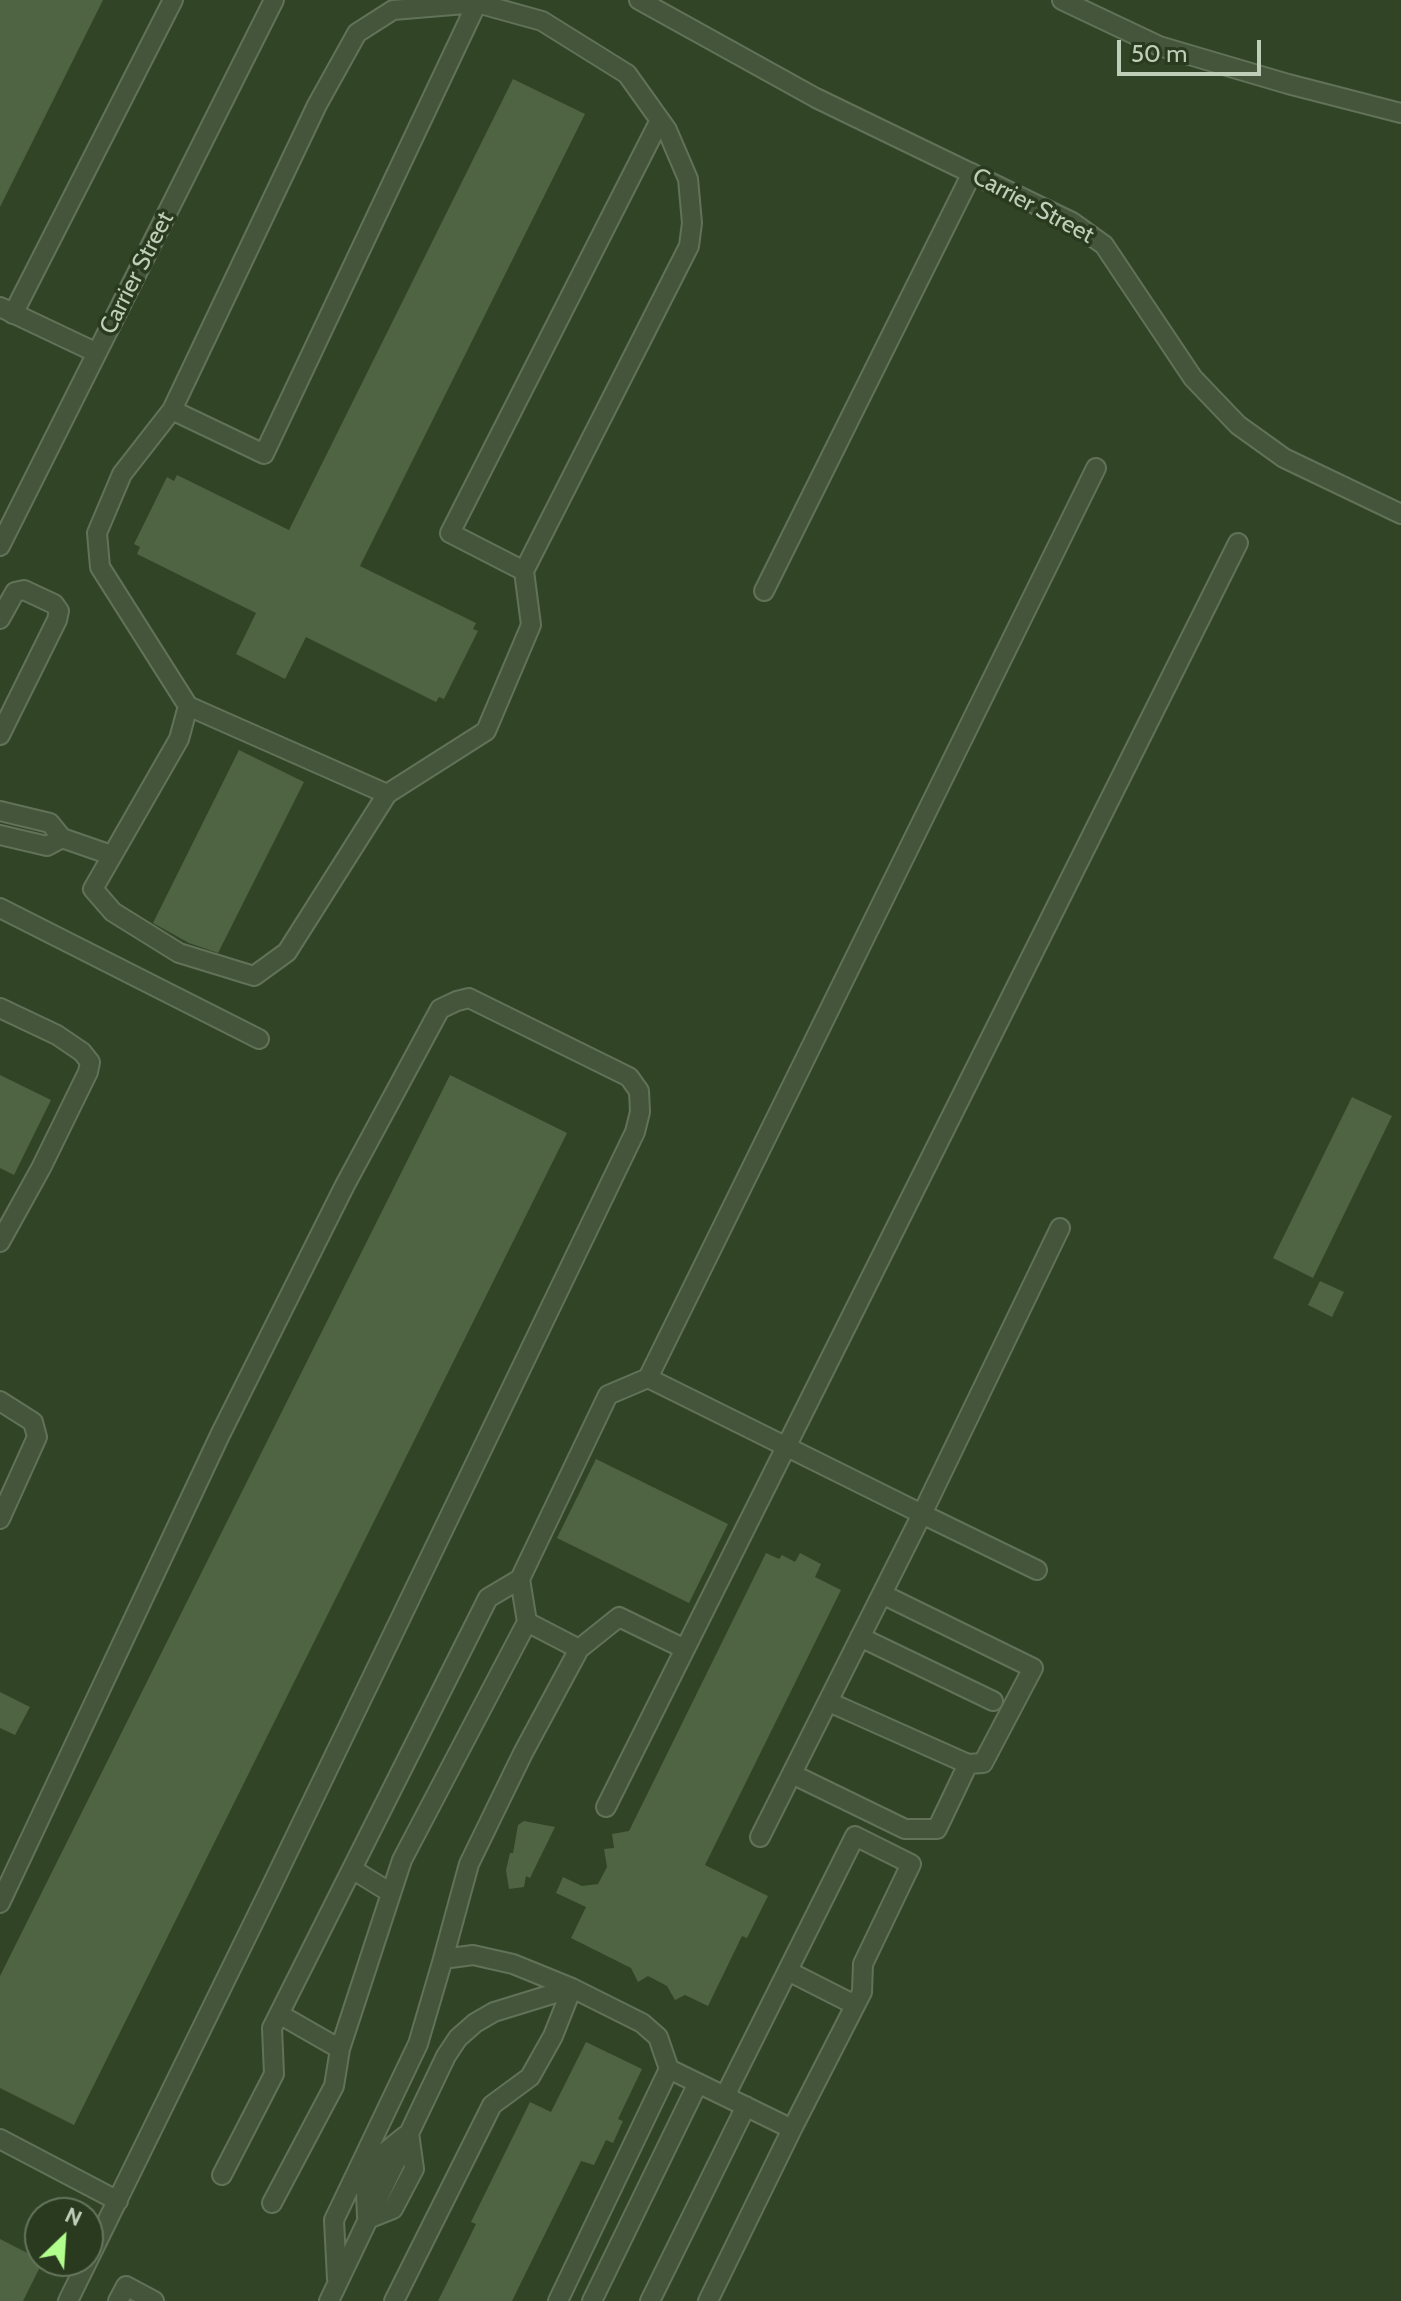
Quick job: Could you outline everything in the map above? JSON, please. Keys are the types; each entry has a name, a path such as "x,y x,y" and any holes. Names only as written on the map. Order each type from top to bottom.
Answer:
{"street":[{"path":"97,353 6,310 173,0"},
{"name":"Carrier Street","path":"0,546 274,0"},
{"name":"Carrier Street","path":"639,0 816,98 1072,222 1104,245 1193,378 1238,425 1284,458 1401,514"},
{"path":"1062,0 1159,46 1401,113"},
{"path":"172,410 264,454 477,3"},
{"path":"188,706 179,739 93,889 113,912 179,953 254,976 287,952 387,794 486,731 531,625 524,571 689,246 692,223 688,179 667,130 627,74 542,21 477,3 393,10 357,33 317,105 172,410 122,474 97,533 100,567 188,706 387,794"},
{"path":"524,571 450,533 660,120"},
{"path":"764,591 972,173"},
{"path":"222,2175 274,2074 272,2028 488,1598 520,1579 608,1395 648,1378 1096,468"},
{"path":"606,1807 1238,543"},
{"path":"0,619 15,592 24,590 54,604 59,611 0,735"},
{"path":"0,811 50,823 62,838 111,855"},
{"path":"0,835 47,846 62,838"},
{"path":"0,908 259,1039"},
{"path":"0,1903 220,1435 345,1185 440,1009 469,998 629,1077 639,1091 640,1112 635,1132 68,2301"},
{"path":"0,1008 57,1035 82,1052 90,1062 41,1168 0,1242"},
{"path":"760,1837 922,1514 1060,1228"},
{"path":"648,1378 1037,1570"},
{"path":"0,1401 33,1422 37,1437 0,1519"},
{"path":"272,2203 334,2086 340,2049 402,1860 527,1622 520,1579"},
{"path":"829,1702 968,1764 983,1763 1033,1668 882,1594"},
{"path":"338,2282 334,2220 418,2044 469,1864 523,1753 579,1649 619,1617 685,1649"},
{"path":"527,1622 579,1649"},
{"path":"860,1637 993,1701"},
{"path":"792,1774 905,1829 937,1829 968,1764"},
{"path":"708,2301 862,1992 863,1964 911,1864 855,1836 725,2096"},
{"path":"352,1869 391,1893"},
{"path":"443,1959 473,1955 513,1964 572,1988 642,2023 658,2037 669,2069 558,2301"},
{"path":"788,1971 855,2005"},
{"path":"329,2301 368,2219 366,2194 374,2173 384,2153 409,2132 458,2038 494,2012 572,1988"},
{"path":"394,2301 492,2105 530,2077 553,2036 572,1988"},
{"path":"279,2014 340,2049"},
{"path":"669,2069 792,2129"},
{"path":"592,2301 698,2083"},
{"path":"650,2301 746,2106"},
{"path":"368,2219 393,2209 414,2169 409,2132"},
{"path":"0,2139 118,2201"},
{"path":"118,2301 126,2286 154,2301"}],"building":[{"path":"0,0 103,0 0,207"},
{"path":"513,79 585,114 360,566 476,623 473,629 478,631 444,699 439,697 436,702 306,637 285,679 236,654 256,613 137,554 140,547 134,544 167,477 174,481 177,475 289,530"},
{"path":"239,750 304,782 218,953 189,943 153,923"},
{"path":"0,1075 51,1100 14,1175 0,1168"},
{"path":"450,1075 567,1133 74,2125 0,2088 0,1976"},
{"path":"1352,1097 1392,1116 1313,1278 1273,1258"},
{"path":"1320,1281 1344,1292 1332,1317 1308,1305"},
{"path":"596,1459 728,1524 689,1603 557,1538"},
{"path":"766,1553 779,1559 782,1555 795,1562 800,1553 821,1564 815,1577 841,1590 705,1865 768,1896 747,1938 742,1936 708,2006 685,1995 675,2000 667,1986 648,1976 638,1982 631,1968 571,1938 586,1907 556,1893 563,1877 582,1886 598,1884 607,1867 604,1849 614,1848 612,1834 629,1831"},
{"path":"0,1692 30,1707 15,1735 0,1728"},
{"path":"524,1821 555,1827 530,1878 526,1876 524,1887 509,1889 506,1870 518,1825"},
{"path":"586,2042 642,2069 618,2119 623,2121 613,2143 606,2140 594,2165 581,2161 512,2301 438,2301 476,2224 471,2222 530,2102 551,2112"},
{"path":"0,2239 24,2251 24,2277 35,2277 23,2301 0,2301"}]}
